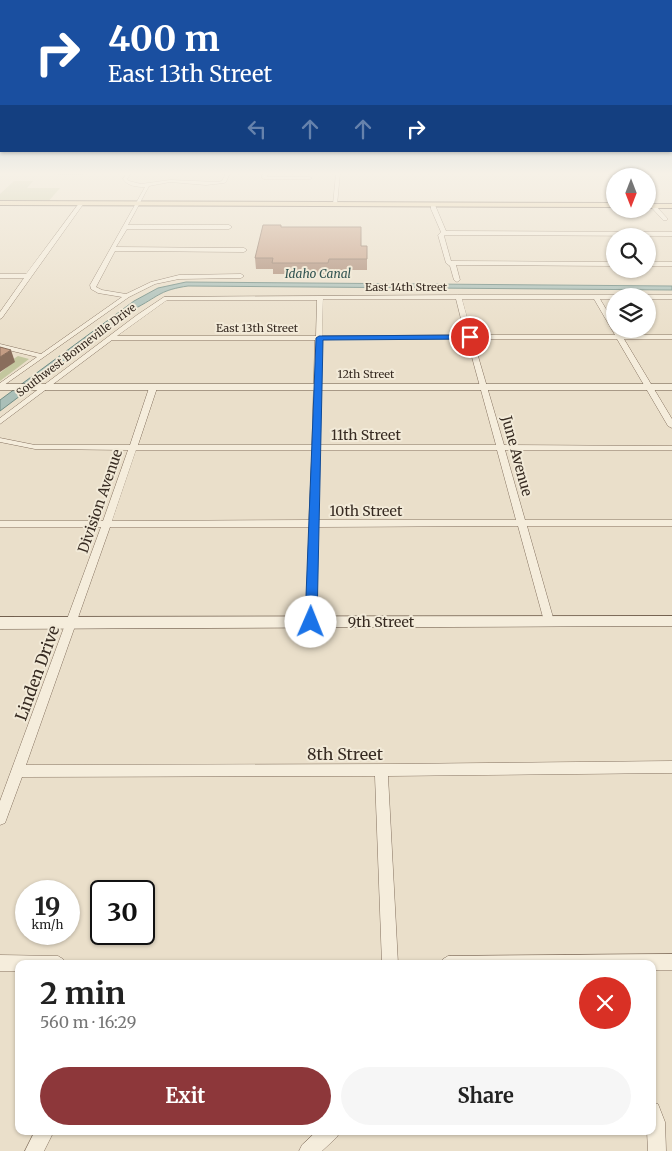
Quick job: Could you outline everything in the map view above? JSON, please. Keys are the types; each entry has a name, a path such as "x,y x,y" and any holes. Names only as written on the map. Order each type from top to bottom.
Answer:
{"street":[{"path":"0,316 64,227"},
{"path":"127,296 100,292 93,288 101,268 124,227 229,227"},
{"path":"442,227 444,233 441,235 449,263 453,265 457,280"},
{"path":"444,233 672,234"},
{"path":"113,249 244,250"},
{"path":"449,263 606,264"},
{"path":"656,264 672,264"},
{"path":"0,276 28,276"},
{"path":"0,387 127,296 153,282 191,276 241,276"},
{"name":"June Avenue","path":"458,297 549,621"},
{"path":"596,297 606,314"},
{"name":"East 14th Street","path":"166,298 606,297"},
{"path":"656,297 672,297"},
{"name":"Southwest Bonneville Drive","path":"0,422 139,316 166,298"},
{"path":"311,622 320,298"},
{"name":"East 13th Street","path":"112,338 606,337"},
{"name":"East 13th Street","path":"656,337 672,337"},
{"path":"621,338 672,426"},
{"path":"0,346 43,356"},
{"name":"12th Street","path":"0,387 672,387"},
{"name":"Division Avenue","path":"72,623 153,388"},
{"name":"11th Street","path":"0,440 35,446 672,448"},
{"name":"10th Street","path":"0,524 672,523"},
{"name":"9th Street","path":"0,623 672,621"},
{"name":"Linden Drive","path":"0,819 72,623"},
{"name":"8th Street","path":"19,771 672,767"},
{"path":"381,770 390,960"},
{"path":"656,962 672,962"},
{"path":"0,963 15,963"},
{"path":"656,1122 657,1151"},
{"path":"34,1151 43,1135"},
{"path":"308,1151 326,1135"}],"green space":[{"path":"18,356 29,359 0,381 0,373 15,361 12,360"}],"water":[{"name":"Idaho Canal","path":"186,282 672,286 672,290 656,290 656,288 606,289 188,286 172,289 138,307 0,411 0,400 134,301 158,288"}],"building":[{"path":"263,227 361,227 361,246 367,246 367,259 329,259 328,263 272,263 273,258 255,258"},
{"path":"0,347 11,350 0,357"}],"route":[{"path":"311,622 319,338 470,337"}]}
